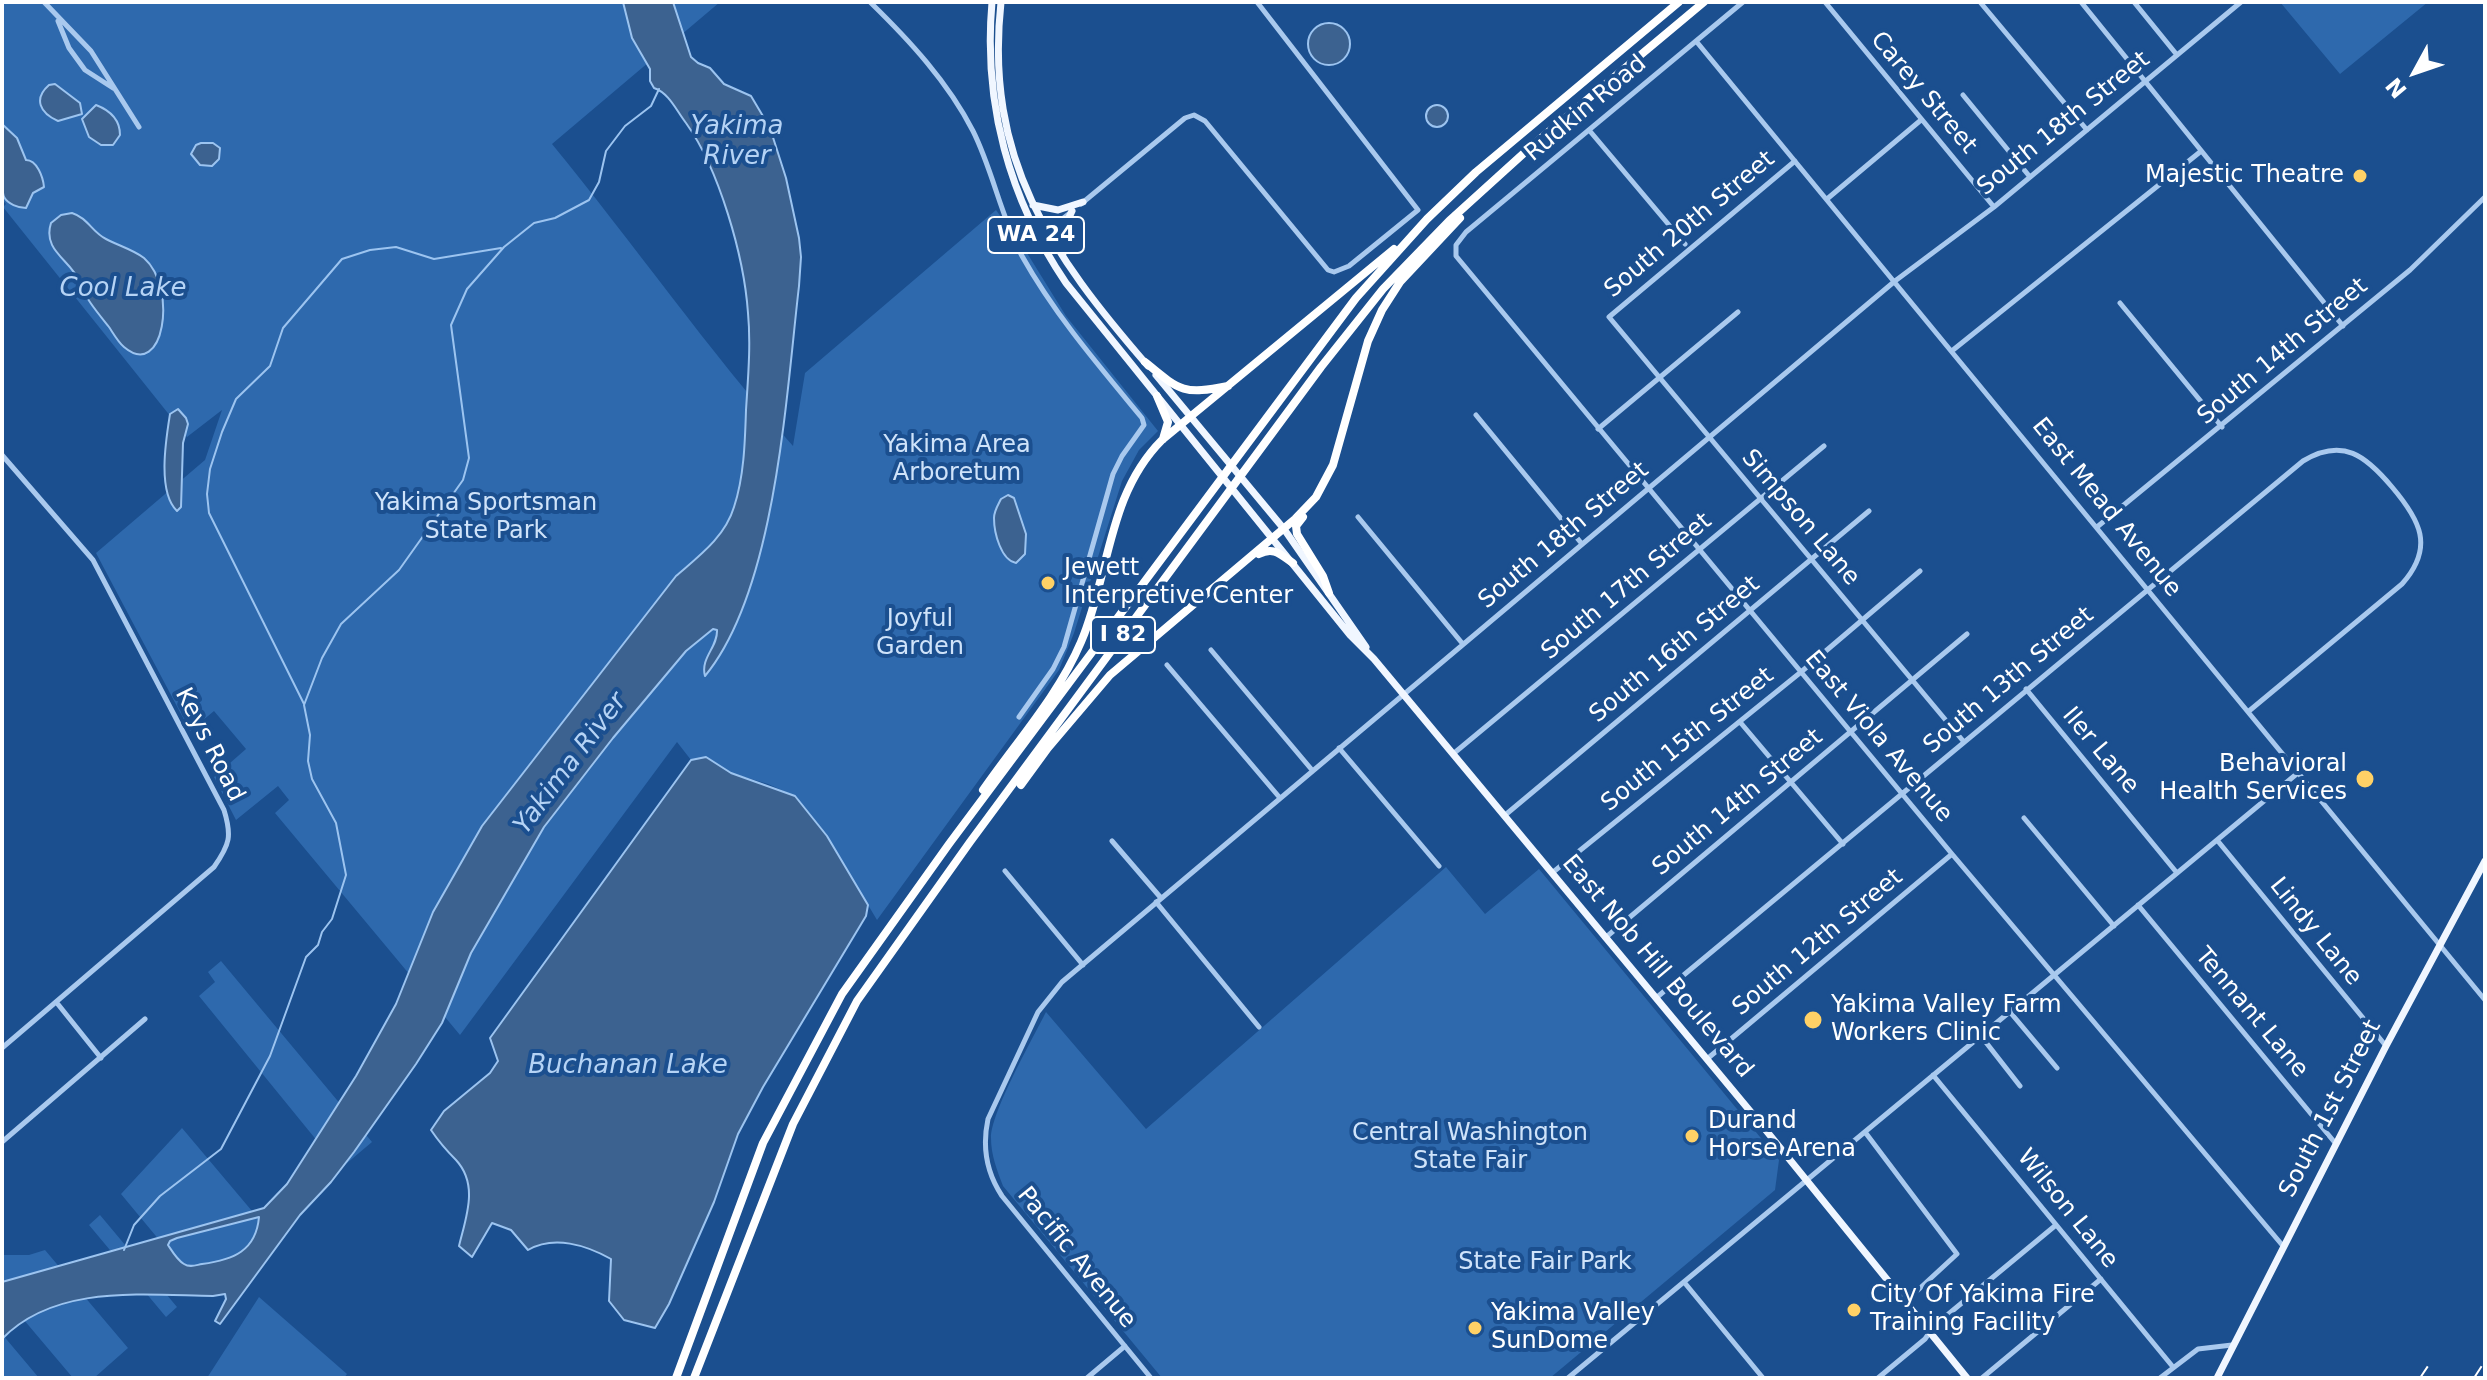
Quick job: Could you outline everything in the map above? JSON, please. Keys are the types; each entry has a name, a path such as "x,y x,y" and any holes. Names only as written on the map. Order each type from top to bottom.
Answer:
{"highway":[{"name":"I 82","path":"676,1378 763,1143 842,994 949,844 1341,315 1427,219 1476,172 1679,2"},
{"name":"I 82","path":"694,1378 793,1124 857,1001 970,842 1356,322 1449,221 1534,144 1704,2"},
{"path":"1329,593 1323,576 1297,534 1296,526 1333,465 1374,325 1400,282 1534,144"},
{"path":"949,844 1008,754 1067,674 1083,638 1122,501 1142,462 1162,440 1427,219"},
{"name":"WA 24","path":"1145,362 1174,386 1189,392 1229,386"},
{"name":"WA 24","path":"1157,396 1168,422 1162,440"},
{"path":"970,842 1022,784 1110,675 1284,529 1316,497"},
{"path":"1251,556 1267,550 1276,551 1293,563"}],"main road":[{"name":"WA 24","path":"992,2 991,72 999,130 1014,182 1038,239 1071,291 1181,426"},
{"name":"WA 24","path":"1001,2 999,63 1004,112 1013,153 1033,205 1046,232 1101,311 1193,417"},
{"path":"1033,205 1058,210 1083,202"},
{"path":"1064,260 1060,237 1072,211"},
{"name":"East Nob Hill Boulevard","path":"1193,417 1284,529 1374,659"},
{"name":"East Nob Hill Boulevard","path":"1181,426 1350,635 1374,659 1707,1059 1967,1378"},
{"name":"South 1st Street","path":"2217,1378 2386,1046 2485,861"}],"street":[{"path":"44,2 85,70 114,88"},
{"path":"870,2 924,59 973,131 1020,252 1051,305 1142,418 1144,425 1113,474 1060,658 1019,717"},
{"path":"1020,252 1187,116 1194,115 1205,121 1328,270 1334,272 1349,266 1418,210 1257,2"},
{"name":"Rudkin Road","path":"1456,245 1466,232 1743,2"},
{"name":"Carey Street","path":"1825,2 1994,207"},
{"path":"1980,2 2087,130"},
{"path":"2081,2 2343,326"},
{"path":"2134,2 2177,55"},
{"name":"South 18th Street","path":"985,1154 985,1135 991,1111 1038,1012 1057,987 1895,281 1994,207 2241,2"},
{"path":"51,11 91,51 139,127"},
{"name":"East Mead Avenue","path":"1696,41 2485,1000"},
{"path":"1963,95 2030,177"},
{"path":"1827,199 1921,120"},
{"path":"1589,130 1685,244"},
{"path":"1953,350 2200,152"},
{"name":"South 20th Street","path":"1609,317 1795,161"},
{"name":"South 14th Street","path":"2097,527 2410,270 2485,197"},
{"name":"East Viola Avenue","path":"1456,245 1459,261 2283,1246"},
{"path":"2120,303 2222,427"},
{"path":"1598,429 1738,312"},
{"name":"Simpson Lane","path":"1609,317 1964,742"},
{"path":"1476,415 1582,544"},
{"name":"South 17th Street","path":"1453,755 1824,446"},
{"name":"South 13th Street","path":"1656,998 2303,461 2321,451 2342,450 2357,455 2372,465 2413,514 2422,538 2420,554 2410,576 2249,711"},
{"name":"Keys Road","path":"2,455 93,560 224,810 230,832 225,851 214,867 2,1048"},
{"name":"South 16th Street","path":"1504,816 1869,511"},
{"path":"1358,517 1462,643"},
{"name":"South 15th Street","path":"1552,873 1801,672 1920,571"},
{"name":"South 14th Street","path":"1605,938 1967,634"},
{"path":"1211,650 1312,770"},
{"path":"1167,665 1280,798"},
{"name":"Iler Lane","path":"2026,689 2177,873"},
{"path":"1740,722 1843,844"},
{"path":"1339,748 1439,866"},
{"path":"1568,1378 2299,772"},
{"path":"2024,818 2114,926"},
{"name":"Lindy Lane","path":"2217,840 2386,1046"},
{"path":"1112,841 1259,1027"},
{"name":"South 12th Street","path":"1707,1059 1952,854"},
{"path":"1005,871 1083,965"},
{"name":"Tennant Lane","path":"2138,905 2336,1144"},
{"path":"57,1003 101,1058"},
{"path":"2010,1012 2057,1068"},
{"path":"2,1142 145,1019"},
{"path":"1981,1036 2020,1086"},
{"name":"Wilson Lane","path":"1933,1075 2173,1367"},
{"path":"1865,1132 1957,1254 1904,1302"},
{"name":"Pacific Avenue","path":"985,1154 990,1174 1002,1196 1151,1378"},
{"path":"1878,1378 1934,1326 2056,1224"},
{"path":"1982,1378 2101,1279"},
{"path":"1684,1282 1763,1378"},
{"path":"2160,1378 2198,1349 2232,1345"},
{"path":"1087,1378 1125,1346"}],"green space":[{"name":"Yakima Sportsman State Park","path":"2,2 720,2 552,144 793,446 805,373 996,210 1066,316 1158,431 1139,450 1122,481 1074,633 1059,670 877,920 827,836 795,796 731,773 706,757 691,760 677,742 460,1035 275,813 289,800 278,786 236,820 214,777 246,749 214,711 190,731 96,553 205,460 222,410 187,437 3,207 6,204 2,199"},
{"path":"2280,2 2428,2 2340,74"},
{"name":"Central Washington State Fair","path":"1446,867 1485,914 1539,869 1779,1160 1775,1190 1550,1378 1162,1378 1003,1186 993,1156 991,1138 998,1111 1046,1012 1146,1129"},
{"path":"221,961 372,1142 340,1169 199,996 215,982 208,972"},
{"path":"182,1128 268,1230 199,1288 121,1194"},
{"path":"100,1215 177,1307 166,1317 89,1225"},
{"path":"45,1250 128,1348 94,1378 73,1378 2,1294 2,1255 29,1255"},
{"path":"259,1297 347,1374 344,1378 207,1378"},
{"path":"2,1334 39,1378 2,1376"}],"water":[{"name":"Yakima River","path":"623,2 673,2 691,57 710,68 724,84 751,96 770,128 786,178 799,238 799,286 774,490 763,544 748,594 729,639 705,676 705,664 717,630 713,629 686,651 544,827 471,953 442,1023 416,1064 354,1152 300,1215 220,1324 215,1321 226,1299 225,1294 101,1296 47,1309 23,1321 2,1339 2,1282 264,1208 287,1184 356,1076 396,1004 433,912 482,826 676,576 710,545 730,518 742,472 744,447 749,362 746,290 728,214 709,164 672,102 654,88 650,81 650,69 632,38","holes":["259,1217 257,1229 241,1252 193,1266 181,1262 168,1245 177,1238"]},
{"path":"1329,23 1344,29 1350,44 1344,59 1329,65 1314,59 1308,44 1314,29"},
{"path":"55,84 80,103 82,114 58,121 43,110 41,95 49,85"},
{"path":"96,105 109,112 118,124 120,135 113,145 101,145 89,137 82,119"},
{"path":"1437,105 1445,108 1448,116 1445,124 1437,127 1429,124 1426,116 1429,108"},
{"path":"2,124 17,138 26,160 36,166 42,179 44,187 33,193 26,208 8,202 4,197"},
{"path":"201,143 213,143 220,148 219,159 212,166 200,165 191,154"},
{"name":"Cool Lake","path":"72,213 101,236 144,258 155,272 161,289 162,326 157,342 149,352 138,354 122,345 50,241 51,223 61,215"},
{"path":"178,409 188,424 183,443 181,507 177,511 167,491 164,465 170,414"},
{"path":"1008,495 1014,498 1026,534 1025,554 1016,563 1002,551 994,524 996,508 1001,499"},
{"name":"Buchanan Lake","path":"706,757 731,773 795,796 827,836 868,905 866,916 738,1134 714,1202 669,1304 655,1328 624,1320 609,1301 611,1259 591,1250 570,1244 548,1243 528,1250 511,1230 492,1223 472,1257 459,1246 469,1202 467,1180 456,1160 431,1130 444,1111 490,1073 498,1061 490,1038 691,760"}],"waterway":[{"path":"124,1250 134,1225 160,1196 221,1149 270,1056 306,957 318,945 322,932 332,919 346,875 336,823 312,779 308,761 310,735 304,705 322,658 341,624 399,570 463,480 469,458 451,325 467,289 504,247 534,223 555,218 589,200 599,182 606,151 625,126 651,106 659,89"},
{"path":"304,704 209,513 207,494 210,469 236,399 270,366 283,328 342,259 370,250 396,247 434,259 501,248"}],"railway":[{"path":"2474,1378 2485,1361"},
{"path":"2420,1378 2428,1366"}],"place":[{"name":"Majestic Theatre","path":"2360,176"},
{"name":"Jewett Interpretive Center","path":"1048,583"},
{"name":"Behavioral Health Services","path":"2365,779"},
{"name":"Yakima Valley Farm Workers Clinic","path":"1813,1020"},
{"name":"Durand Horse Arena","path":"1692,1136"},
{"name":"City Of Yakima Fire Training Facility","path":"1854,1310"},
{"name":"Yakima Valley SunDome","path":"1475,1328"}],"park label":[{"name":"Yakima Area Arboretum","path":"957,460"},
{"name":"Joyful Garden","path":"920,634"},
{"name":"State Fair Park","path":"1545,1263"}]}
